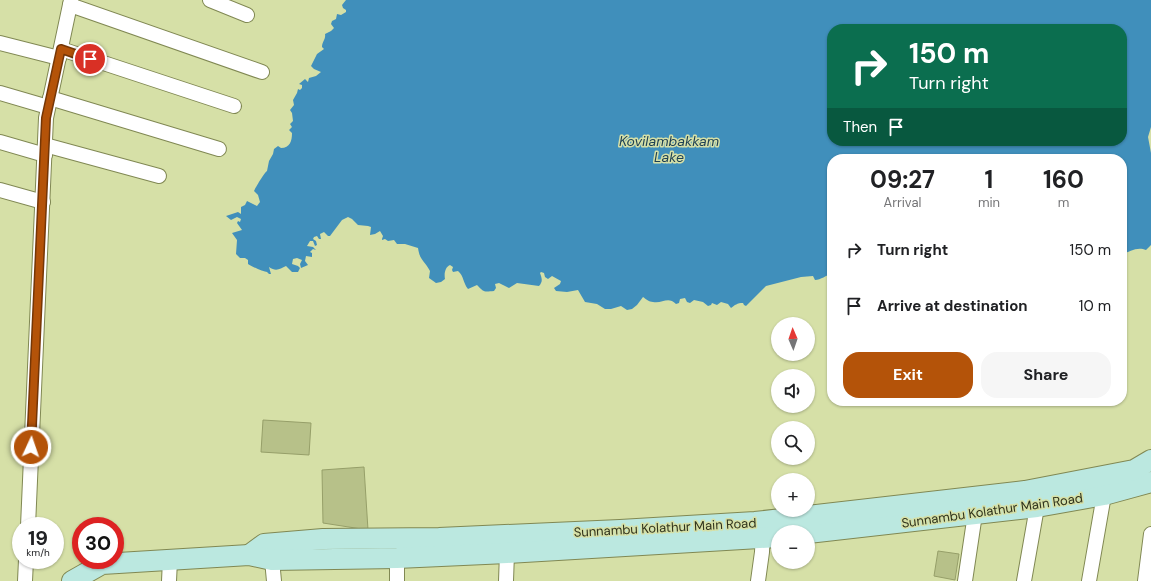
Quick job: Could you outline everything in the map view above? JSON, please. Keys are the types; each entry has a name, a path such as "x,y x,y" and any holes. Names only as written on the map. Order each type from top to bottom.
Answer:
{"street":[{"path":"210,0 247,14"},
{"path":"28,517 46,118 70,2 262,72"},
{"path":"0,43 60,54 234,106"},
{"path":"0,93 49,102 219,149"},
{"path":"0,142 45,150 159,176"},
{"path":"0,190 42,202"},
{"name":"Sunnambu Kolathur Main Road","path":"249,555 264,544 323,538 600,540 768,532 1025,491 1134,470 1151,460"},
{"name":"Sunnambu Kolathur Main Road","path":"815,532 1037,507 1104,495 1151,482"},
{"path":"1089,581 1104,495"},
{"path":"1024,581 1037,507"},
{"path":"965,581 974,514"},
{"path":"758,581 768,532"},
{"path":"1146,581 1151,534"},
{"name":"Sunnambu Kolathur Main Road","path":"72,581 102,564 249,555 272,560 397,558 507,553 600,540"},
{"path":"506,581 507,553"},
{"path":"397,558 397,581"},
{"path":"169,581 170,560"},
{"path":"272,560 274,581"},
{"path":"25,581 26,569"}],"water":[{"name":"Kovilambakkam Lake","path":"346,0 1151,0 1151,127 1148,137 1151,153 1151,245 1146,250 1137,249 1127,252 1127,154 827,154 827,275 817,280 815,280 813,276 801,277 766,286 746,306 741,303 736,304 731,308 728,304 721,302 717,305 712,303 708,306 703,302 694,300 690,303 687,302 685,298 680,299 679,303 676,304 668,300 650,302 643,297 632,309 627,310 621,306 605,309 597,304 585,302 578,290 567,292 556,291 554,288 560,284 561,281 552,276 548,279 545,277 544,273 541,272 542,281 539,286 517,283 509,288 499,283 495,284 496,288 494,291 484,291 477,285 468,289 460,273 458,271 453,272 453,267 450,265 445,271 445,279 436,283 429,278 430,271 421,258 418,248 405,244 397,244 394,240 382,240 383,236 380,231 370,235 371,227 358,225 348,217 342,220 330,236 324,232 320,234 321,239 317,236 314,237 313,239 316,241 317,245 315,246 313,241 310,241 307,246 313,247 316,250 313,249 310,252 312,253 312,257 306,256 305,261 308,265 301,268 300,264 302,260 297,258 293,259 292,264 300,268 298,272 292,272 286,266 276,270 269,267 271,274 269,274 249,265 248,260 245,258 240,258 236,254 237,240 232,233 242,230 237,223 238,221 240,222 241,219 237,217 231,220 226,216 238,212 241,214 241,207 245,205 247,201 257,206 260,202 258,195 254,191 267,171 274,149 278,146 281,148 287,147 292,139 292,133 289,130 292,127 290,124 293,121 290,110 294,105 293,100 298,89 300,90 302,88 302,85 299,84 305,79 308,82 309,78 316,76 321,72 311,66 317,54 324,49 322,47 325,34 334,28 331,24 332,21 336,19 337,14 341,15 346,12 342,5"}],"building":[{"path":"263,420 311,423 309,455 261,452"},
{"path":"364,467 368,530 323,523 322,470"},
{"path":"938,551 959,554 955,580 934,576"}],"route":[{"path":"31,447 46,118 61,49 90,59"}]}
